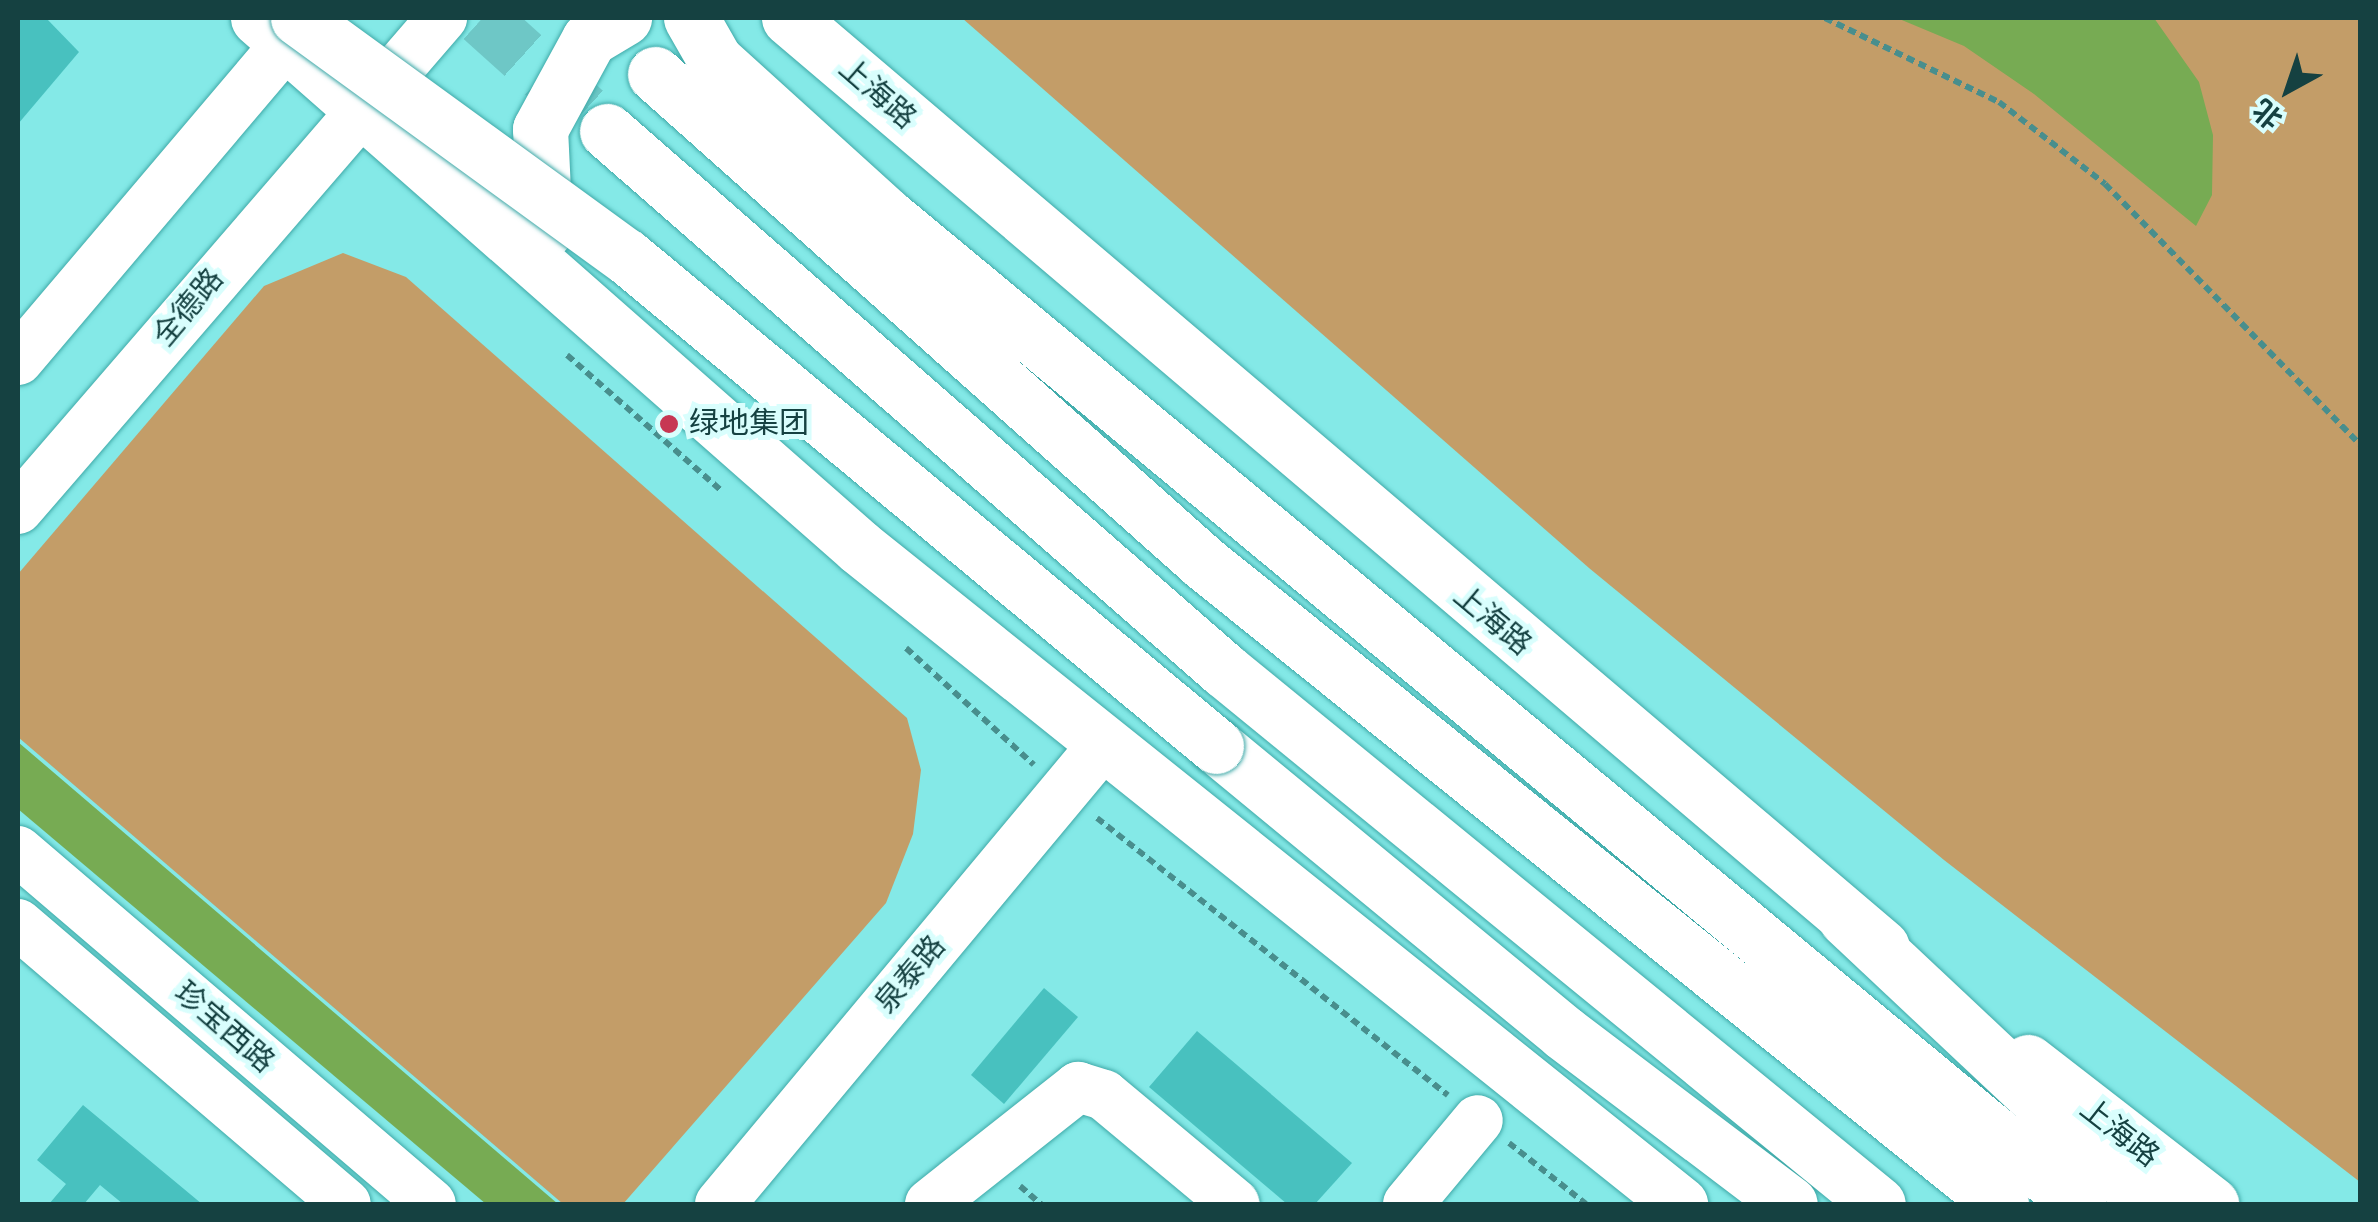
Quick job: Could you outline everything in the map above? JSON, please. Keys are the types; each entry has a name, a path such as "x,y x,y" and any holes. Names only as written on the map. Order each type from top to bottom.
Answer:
{"main road":[{"path":"624,18 590,39 540,129 544,230 582,288 859,547"},
{"path":"691,18 715,60 873,203 2079,1204"},
{"path":"744,18 1161,343"},
{"name":"上海路","path":"788,18 1161,343 1846,919 2211,1204"},
{"path":"288,24 361,106 859,547 1102,746 1680,1204"},
{"path":"288,24 626,256 1564,1033 1790,1204"},
{"path":"655,74 1204,563 2000,1204"},
{"path":"607,131 1224,670 1878,1204"},
{"path":"1846,919 2150,1204"},
{"path":"1564,1033 1754,1204"}],"street":[{"name":"全德路","path":"18,509 361,106 442,18"},
{"path":"18,360 288,24"},
{"name":"泉泰路","path":"720,1204 1102,746"},
{"name":"珍宝西路","path":"18,851 431,1204"},
{"name":"珍宝西路","path":"18,924 346,1204"},
{"path":"930,1204 1078,1087 1104,1095 1235,1204"},
{"path":"1408,1204 1478,1120"}],"path":[{"path":"1825,18 2000,102 2105,184 2360,444"},
{"path":"562,346 728,494"},
{"path":"902,645 1064,792 1586,1204"}],"shaded area":[{"path":"962,18 2360,18 2360,1182 1944,860 1589,568"},
{"path":"1897,18 2154,18 2199,82 2213,135 2212,195 2196,226 2034,94 1964,46"},
{"path":"343,253 406,277 907,718 921,770 913,834 886,903 623,1204 563,1204 18,737 18,574 264,286"},
{"path":"18,742 558,1204 486,1204 18,809"}],"building":[{"path":"18,18 46,18 79,52 18,124"},
{"path":"1044,988 1078,1017 1004,1104 971,1075"},
{"path":"1197,1031 1352,1163 1315,1204 1287,1204 1149,1087"},
{"path":"83,1105 202,1204 123,1204 100,1185 84,1204 49,1204 66,1184 37,1160"}],"tunnel":[{"path":"482,18 607,131"}],"place":[{"name":"绿地集团","path":"669,424"}]}
